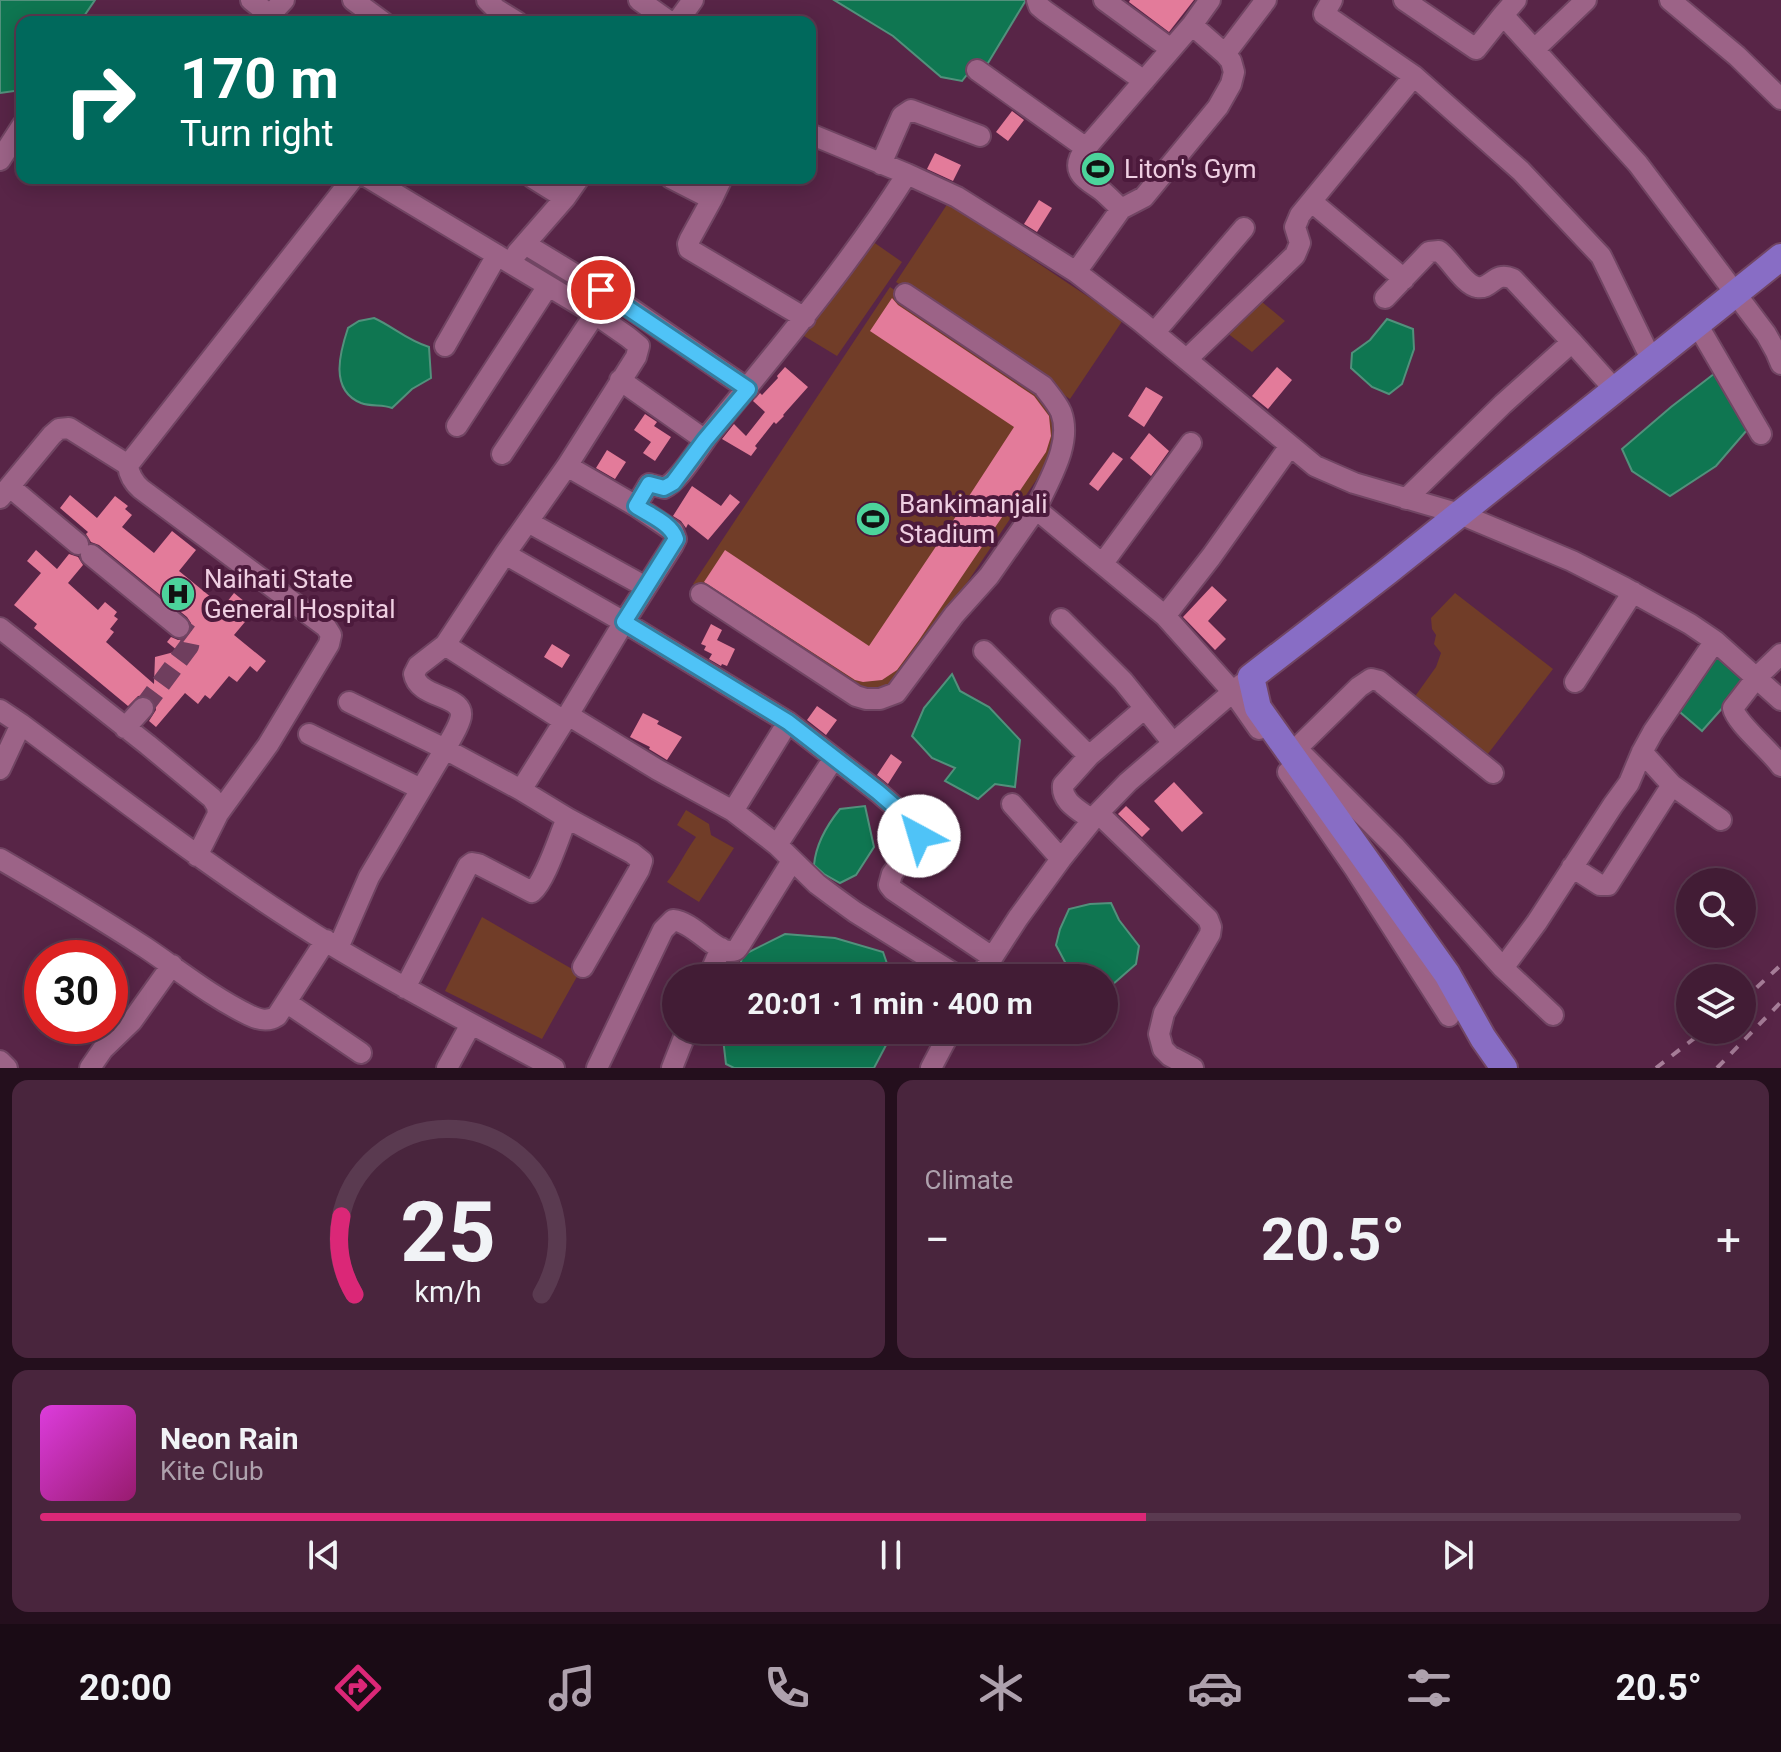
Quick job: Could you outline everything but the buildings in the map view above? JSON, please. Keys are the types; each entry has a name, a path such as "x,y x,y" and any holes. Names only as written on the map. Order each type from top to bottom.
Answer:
{"main road":[{"path":"1504,1068 1483,1038 1447,974 1242,684 1781,257"}],"street":[{"path":"251,0 275,15"},
{"path":"353,0 378,12"},
{"path":"487,0 507,16"},
{"path":"639,0 662,16"},
{"path":"1037,0 1045,11 1144,81"},
{"path":"1104,0 1171,49"},
{"path":"1121,209 1081,177 1078,171 1081,154 1210,0"},
{"path":"1225,54 1266,0"},
{"path":"1332,0 1324,14 1414,76 1521,171 1601,256 1652,361"},
{"path":"1536,51 1586,0"},
{"path":"1670,0 1737,56 1781,99"},
{"path":"1407,1 1476,49 1510,8 1536,51 1638,164 1766,334 1781,364"},
{"path":"1076,272 1121,209 1144,197 1218,107 1231,84 1234,72 1231,61 1192,25"},
{"path":"977,70 1086,148"},
{"path":"1187,359 1295,255 1300,243 1295,227 1300,215 1414,76"},
{"path":"881,164 902,116 911,110 980,136"},
{"path":"0,160 16,135"},
{"path":"816,137 957,197 1076,272 1155,332 1325,472 1460,514 1572,561 1690,624 1715,641 1781,700"},
{"path":"636,506 649,484 664,488 669,486 805,318 880,217 907,174"},
{"path":"197,856 218,814 268,745 329,644 331,635 326,627 141,489 129,473 128,465 348,184"},
{"path":"0,859 93,913 206,991 251,1016 261,1020 274,1019 332,944 445,749 462,712 452,701 417,685 414,674 418,666 445,645 567,466 636,357 639,346 595,314 379,184"},
{"path":"543,184 565,198"},
{"path":"445,346 503,259 525,244 575,184"},
{"path":"683,184 712,199"},
{"path":"719,184 688,244 689,249 805,318"},
{"path":"1312,202 1404,279"},
{"path":"1155,332 1244,228"},
{"path":"525,244 627,306 748,389"},
{"path":"1385,298 1429,252 1439,251 1446,256 1474,287 1485,286 1506,276 1513,279 1615,390"},
{"path":"457,426 548,286"},
{"path":"701,594 856,696 880,699 896,693 954,615 989,576 1036,509 1061,451 1064,422 1059,408 1043,386 905,294"},
{"path":"502,454 595,314"},
{"path":"1697,324 1761,434"},
{"path":"1406,499 1572,342"},
{"path":"620,380 705,440"},
{"path":"128,465 69,428 59,429 5,492 84,549 179,627"},
{"path":"1103,563 1191,443"},
{"path":"1165,616 1290,446"},
{"path":"521,790 676,539 667,526 567,466"},
{"path":"1036,509 1242,684 1449,1016"},
{"path":"528,522 646,587"},
{"path":"505,554 788,722 898,809 920,831 917,841 892,874 889,885 992,957"},
{"path":"1575,682 1633,592"},
{"path":"1061,619 1123,681 1173,743"},
{"path":"0,628 212,798 218,814"},
{"path":"1503,968 1629,783 1653,732 1715,641"},
{"path":"445,645 566,718 733,811 777,845 817,884 855,912 939,964"},
{"path":"984,651 1089,756"},
{"path":"1781,654 1757,677 1733,708 1737,719 1781,766"},
{"path":"1296,749 1371,679 1379,681 1493,773"},
{"path":"988,964 1061,859 1095,817 1128,782 1242,684"},
{"path":"349,702 521,790 642,861 583,967"},
{"path":"125,728 143,708"},
{"path":"1145,708 1089,756 1062,790 1067,801 1095,817 1208,919 1210,934 1164,1013 1159,1034 1163,1049 1193,1068"},
{"path":"0,710 197,856 332,944 405,988 554,1068"},
{"path":"1265,717 1394,846 1503,968 1553,1015"},
{"path":"733,811 788,722"},
{"path":"0,769 21,724"},
{"path":"309,734 421,789"},
{"path":"1642,752 1672,785 1721,820"},
{"path":"777,845 834,758"},
{"path":"1572,867 1600,885 1608,885 1672,785"},
{"path":"1012,804 1061,859"},
{"path":"405,988 468,866 478,864 532,892 538,887 567,818"},
{"path":"597,1068 668,924 673,920 685,922 721,948 729,951 738,948 792,861"},
{"path":"714,964 721,948"},
{"path":"90,1068 103,1049 132,1021 172,965"},
{"path":"286,1002 361,1053"},
{"path":"447,1068 471,1024"},
{"path":"672,1068 681,1044"},
{"path":"931,1068 944,1044"},
{"path":"0,1061 7,1068"}],"shaded area":[{"path":"0,0 95,0 84,16 16,16 16,91 0,93"},
{"path":"834,0 1026,0 988,63 977,62 962,81 941,77 893,36"},
{"path":"948,203 1123,320 1070,399 896,282"},
{"path":"869,239 902,262 837,356 799,333"},
{"name":"Bankimanjali Stadium","path":"890,287 1041,387 1057,410 1053,455 907,672 886,685 865,689 848,687 693,584"},
{"path":"1250,292 1285,321 1252,352 1218,326"},
{"path":"374,318 429,347 431,378 412,389 392,408 361,403 344,389 341,380 340,359 348,328 359,321"},
{"path":"1387,319 1413,329 1414,349 1402,384 1389,394 1372,387 1351,368 1352,353 1370,340"},
{"path":"1719,370 1747,430 1716,466 1670,496 1632,471 1622,449"},
{"path":"1455,593 1553,669 1484,759 1411,702 1436,667 1441,653 1434,644 1436,635 1431,618"},
{"path":"1711,647 1749,678 1702,731 1674,707"},
{"path":"952,674 960,691 989,707 1020,740 1015,787 995,784 978,799 945,781 955,768 932,758 912,736 924,708"},
{"path":"865,806 874,847 856,875 840,883 814,865 817,849 840,809"},
{"path":"686,810 709,824 711,835 734,848 699,902 667,882 696,837 677,825"},
{"path":"1111,903 1119,920 1139,946 1136,964 1118,980 1118,964 1066,964 1056,945 1069,909"},
{"path":"482,917 579,973 542,1039 445,991"},
{"path":"785,934 835,938 883,952 887,964 740,964 743,955"},
{"path":"724,1044 887,1044 874,1068 734,1068 726,1064"}],"tunnel":[{"path":"143,708 189,646 191,636 179,627"}],"railway":[{"path":"1756,988 1781,965"},
{"path":"1717,1068 1781,1002"},
{"path":"1656,1068 1687,1044"}],"place":[{"name":"Liton's Gym","path":"1098,169"},
{"name":"Bankimanjali Stadium","path":"873,519"},
{"name":"Naihati State General Hospital","path":"178,594"}],"route":[{"path":"601,290 748,389 673,483 664,488 649,484 636,506 667,526 676,539 624,622 788,722 878,792 917,826 919,836"}]}
